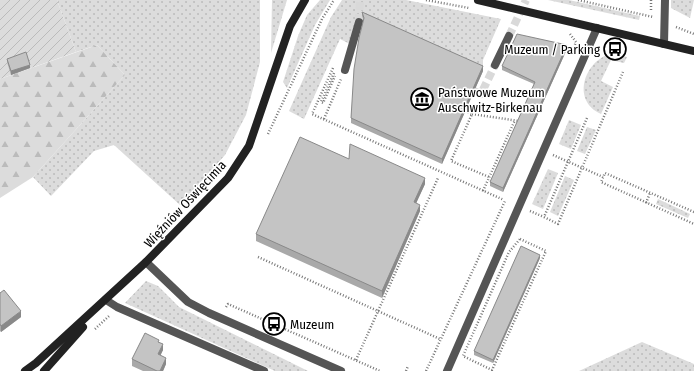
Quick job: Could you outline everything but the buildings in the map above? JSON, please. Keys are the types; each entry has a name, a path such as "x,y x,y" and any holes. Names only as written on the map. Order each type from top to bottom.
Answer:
{"street":[{"name":"Więźniów Oświęcimia","path":"25,371 36,363 106,300 146,262 228,178 246,151 256,129 290,26 305,0"},
{"path":"478,0 694,51"},
{"path":"664,44 665,0"},
{"path":"346,66 359,22"},
{"path":"448,370 597,28"},
{"path":"495,65 509,36"},
{"path":"146,262 188,302 341,371"},
{"name":"Więźniów Oświęcimia","path":"44,371 106,300"},
{"path":"106,300 117,307 264,371"}],"path":[{"path":"267,134 322,19 334,0"},
{"path":"578,0 652,16"},
{"path":"568,32 576,42 572,54"},
{"path":"324,119 346,66 342,60 323,103 321,102 335,67 312,114 510,203"},
{"path":"525,209 558,224 623,72"},
{"path":"465,111 472,114 519,121"},
{"path":"472,114 452,161 489,177"},
{"path":"544,217 587,118"},
{"path":"483,191 515,120"},
{"path":"549,153 603,177"},
{"path":"694,212 605,173 601,182 694,224"},
{"path":"356,360 438,178"},
{"path":"646,203 650,193"},
{"path":"426,371 504,200"},
{"path":"520,240 546,251 492,370 463,356 509,252 520,240"},
{"path":"258,257 440,339"},
{"path":"221,318 228,304 380,371"},
{"path":"406,371 408,366"}],"green space":[{"path":"0,0 57,0 76,52 0,79"},
{"path":"57,0 260,0 260,62 246,115 225,155 180,205 114,145 94,151 51,196 33,177 125,75 97,45 76,52"},
{"path":"272,0 287,0 271,53"},
{"path":"320,0 330,0 315,25 287,88 283,82 298,36 307,15"},
{"path":"342,0 406,0 501,19 483,60 483,71 362,17 350,44 340,39 304,119 289,111 331,17"},
{"path":"548,0 569,0 640,16 639,20"},
{"path":"671,0 694,0 690,18 671,8"},
{"path":"97,45 125,75 33,177 0,198 0,79"},
{"path":"613,53 627,57 624,63 611,60 601,81 613,87 601,114 591,108 586,99 584,90 585,80 595,63 603,57"},
{"path":"569,120 581,125 571,149 559,144"},
{"path":"587,127 596,130 585,154 577,151"},
{"path":"548,169 558,173 543,209 532,204"},
{"path":"565,176 574,180 558,216 550,212"},
{"path":"658,199 690,214 688,218 656,204"},
{"path":"146,281 158,286 179,307 308,371 275,371 125,303"},
{"path":"642,342 694,364 694,371 579,371"}],"tunnel":[{"path":"359,22 360,0"},
{"path":"509,36 526,0"},
{"path":"474,91 481,94 495,65"}],"place":[{"name":"Muzeum / Parking","path":"615,49"},
{"name":"Państwowe Muzeum Auschwitz-Birkenau","path":"422,99"},
{"name":"Muzeum","path":"274,324"}]}
